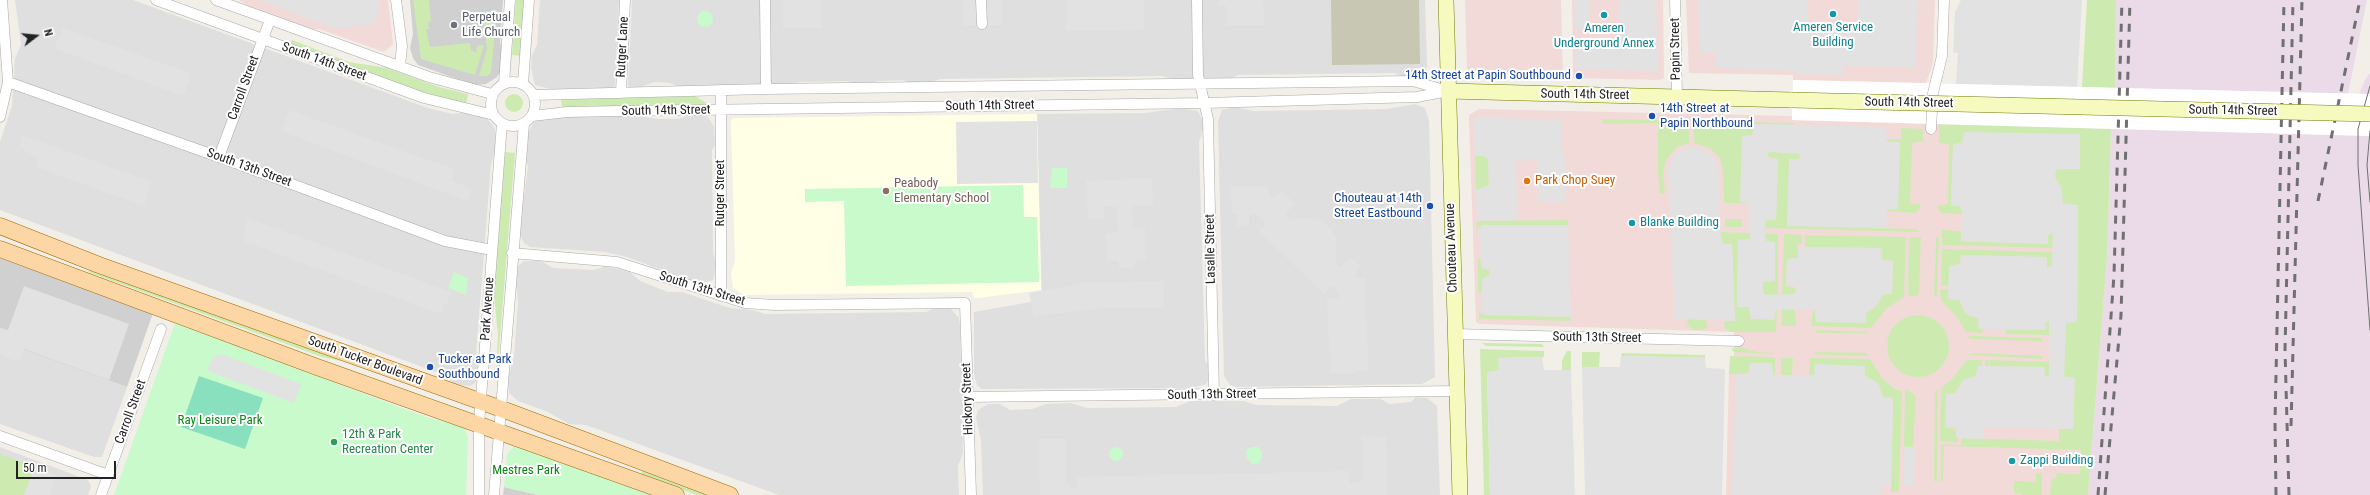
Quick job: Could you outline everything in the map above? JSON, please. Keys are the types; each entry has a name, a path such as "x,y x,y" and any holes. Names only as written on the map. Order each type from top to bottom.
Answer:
{"main road":[{"name":"Chouteau Avenue","path":"1446,0 1460,495"},
{"name":"South 14th Street","path":"1448,91 2370,114"},
{"name":"South Tucker Boulevard","path":"0,226 99,265 481,402 730,495"},
{"name":"South Tucker Boulevard","path":"0,249 317,367 676,495"}],"street":[{"path":"0,117 8,82 2,0"},
{"name":"South 14th Street","path":"156,0 424,98 494,115"},
{"name":"South 14th Street","path":"216,0 400,66 492,94"},
{"path":"396,0 402,46 400,66"},
{"path":"504,83 510,0"},
{"path":"523,84 529,0"},
{"name":"Rutger Lane","path":"620,93 625,0"},
{"path":"765,0 766,89"},
{"path":"982,0 982,24"},
{"name":"Lasalle Street","path":"1197,0 1198,75 1208,119 1214,395"},
{"name":"Papin Street","path":"1675,0 1677,97"},
{"path":"1931,129 1933,93 1942,56 1944,0"},
{"name":"Carroll Street","path":"219,157 270,20"},
{"path":"514,81 523,84 533,95 535,107 532,116 524,124 512,126 502,123 494,115 491,102 492,94 504,83 514,81"},
{"name":"South 14th Street","path":"533,95 766,89 1200,85 1413,81 1448,91"},
{"name":"South 13th Street","path":"8,82 219,157 445,241 492,250"},
{"name":"Rutger Street","path":"721,90 721,296"},
{"name":"South 14th Street","path":"532,116 567,112 1205,103 1417,97 1448,91"},
{"name":"Park Avenue","path":"478,495 479,424 502,123"},
{"name":"Park Avenue","path":"494,495 512,253 524,124"},
{"name":"South 13th Street","path":"512,253 617,262 745,303 774,305 965,303"},
{"name":"Hickory Street","path":"965,303 971,495"},
{"name":"Carroll Street","path":"101,495 161,329"},
{"name":"South 13th Street","path":"1455,334 1739,341"},
{"name":"South 13th Street","path":"968,397 1456,391"},
{"path":"0,436 108,475"}],"shaded area":[{"path":"15,0 133,0 428,108 453,114 463,113 487,118 495,129 495,152 491,164 476,354 478,370 474,384 469,386 454,384 441,374 0,210 0,142 12,106 15,59 21,44"},
{"path":"239,0 388,0 393,44 384,52 319,29 309,29 250,7"},
{"path":"259,0 378,0 379,13 375,14 375,23 336,29"},
{"path":"410,0 503,0 500,43 503,52 500,72 497,77 486,84 474,85 418,65 413,58 410,48 413,34"},
{"path":"540,0 619,0 615,85 613,88 550,89 535,85 531,67 532,55 537,45"},
{"path":"632,0 1425,0 1427,65 1426,71 1419,76 1404,77 1394,73 1238,75 1230,79 1173,79 1162,76 940,79 928,83 912,84 903,80 879,81 860,85 848,81 799,82 791,85 679,87 670,83 654,82 641,87 630,88 628,85"},
{"path":"782,0 821,0 822,28 783,28"},
{"path":"963,0 1002,0 1002,25 963,26"},
{"path":"1066,0 1144,0 1144,30 1066,31"},
{"path":"1218,0 1263,0 1264,25 1226,25 1226,6 1218,6"},
{"path":"1331,0 1419,0 1420,64 1332,65"},
{"path":"1465,0 1561,0 1563,76 1470,74 1467,68"},
{"path":"1572,0 1663,0 1664,78 1659,80 1573,78"},
{"path":"1574,0 1589,0 1589,29 1575,29"},
{"path":"1619,0 1656,0 1658,71 1576,69 1575,45 1620,44"},
{"path":"1686,0 1935,0 1933,63 1926,83 1793,80 1793,75 1689,73"},
{"path":"1698,0 1808,0 1807,29 1858,30 1859,0 1917,0 1916,67 1843,66 1843,75 1801,74 1788,70 1716,68 1716,52 1702,53 1700,51"},
{"path":"1961,0 2082,0 2077,87 1956,84 1958,53 1953,52 1955,12"},
{"path":"2116,0 2367,0 2348,94 2115,88"},
{"path":"63,28 192,74 183,96 54,48"},
{"path":"2370,73 2370,94 2359,94 2365,80"},
{"path":"1415,104 1425,108 1429,121 1435,377 1422,384 1235,387 1230,385 1224,376 1218,121 1222,110 1233,107 1254,111 1387,109"},
{"path":"1182,108 1198,111 1203,122 1203,130 1199,142 1205,361 1209,365 1209,379 1206,384 1191,388 982,389 977,385 974,374 974,312 1042,300 1037,114 1144,113"},
{"path":"1479,109 1792,116 1792,120 2111,129 2088,495 1726,495 1729,370 1734,361 1734,332 1480,324 1476,322 1469,115"},
{"path":"289,110 456,170 452,181 472,189 467,201 281,131"},
{"name":"Peabody Elementary School","path":"1037,114 1041,290 974,298 972,292 744,295 733,288 731,274 735,261 731,121 733,118"},
{"path":"691,115 707,116 714,126 715,145 712,150 713,251 716,265 713,280 701,283 692,281 627,257 605,252 530,247 524,243 519,232 528,167 525,153 527,134 535,121 550,116 638,116 658,119 677,119"},
{"path":"1476,117 1561,120 1561,150 1565,155 1566,202 1538,202 1537,160 1516,161 1518,220 1477,221 1476,190 1489,185 1488,159 1484,156 1475,156 1474,120"},
{"path":"1037,121 1038,183 957,184 956,122"},
{"path":"1754,124 1886,127 1887,142 1900,142 1898,209 1887,210 1886,228 1787,226 1789,159 1800,159 1800,154 1770,152 1767,155 1770,159 1778,159 1776,220 1768,219 1765,222 1765,241 1775,242 1775,281 1763,282 1763,293 1765,295 1796,294 1795,286 1786,286 1787,259 1798,258 1798,247 1881,248 1882,260 1893,261 1892,294 1883,294 1878,304 1866,313 1866,323 1816,322 1815,310 1776,309 1774,320 1751,319 1749,307 1737,307 1738,240 1750,239 1750,203 1740,202 1742,136 1753,135"},
{"path":"2111,129 2370,136 2370,495 2088,495 2107,258"},
{"path":"1964,132 2080,134 2080,169 2057,169 2054,173 2056,180 2061,187 2063,204 2078,205 2077,322 2066,323 2064,375 2065,377 2075,378 2073,429 1984,427 1983,439 1956,438 1956,428 1945,427 1946,394 1956,393 1963,380 1976,376 1978,366 2044,367 2045,377 2049,376 2049,321 2045,322 2045,330 1979,329 1978,318 1965,313 1959,300 1948,299 1949,266 1960,264 1961,255 2047,257 2047,268 2052,266 2053,235 2051,233 2048,235 2048,244 1961,241 1962,208 1960,206 1951,206 1953,144 1962,143"},
{"path":"22,135 152,182 144,206 36,167 38,158 19,147"},
{"path":"1690,147 1705,150 1716,161 1718,167 1721,241 1723,244 1732,244 1735,321 1674,319 1668,166 1676,153"},
{"path":"1152,178 1153,205 1132,206 1133,227 1145,228 1146,261 1136,260 1134,268 1119,268 1118,261 1107,261 1106,234 1118,232 1117,207 1104,207 1104,218 1088,219 1086,181"},
{"path":"1231,186 1268,186 1269,194 1272,198 1282,191 1295,203 1286,214 1288,218 1293,220 1307,218 1321,220 1331,228 1336,237 1336,261 1340,267 1352,257 1360,265 1355,275 1357,278 1366,277 1368,370 1359,371 1356,373 1330,373 1327,299 1339,299 1339,293 1335,287 1332,286 1324,294 1258,231 1265,224 1265,221 1255,213 1249,215 1249,226 1237,226 1237,215 1232,213"},
{"path":"248,218 451,292 447,304 444,304 441,314 243,241 246,231 244,229"},
{"path":"1482,225 1568,225 1571,317 1485,315 1482,312 1482,279 1490,275 1489,270 1482,268 1481,265 1480,230"},
{"path":"0,258 153,313 127,387 0,341"},
{"path":"524,261 541,261 553,268 594,270 606,266 630,272 640,281 668,292 682,292 730,308 753,310 765,314 926,312 937,307 950,308 959,318 960,326 963,453 958,466 959,495 779,495 586,425 569,424 548,412 518,401 509,393 508,378 514,357 518,300 515,276 518,266"},
{"path":"1164,281 1164,308 1105,308 1034,316 1029,293 1085,283"},
{"path":"24,286 129,324 109,380 24,349 19,362 0,355 0,328 8,330"},
{"path":"0,341 127,387 102,457 94,457 0,424"},
{"path":"221,354 301,384 294,403 208,371 212,358"},
{"path":"1621,356 1705,358 1706,368 1725,369 1722,495 1585,495 1582,367 1620,367"},
{"path":"1542,357 1544,370 1571,370 1575,495 1490,495 1487,372 1499,370 1498,358"},
{"path":"1750,363 1772,363 1773,375 1809,376 1814,375 1815,364 1865,366 1865,376 1878,383 1883,397 1893,398 1891,486 1882,486 1880,495 1732,495 1736,374 1750,373"},
{"path":"1416,397 1427,398 1437,406 1440,495 983,495 981,440 976,418 978,410 988,404 1000,404 1010,410 1032,409 1046,404 1071,403 1087,408 1176,407 1190,401 1244,401 1256,405 1337,406 1351,399 1381,399 1389,404 1411,402"},
{"path":"1361,436 1386,437 1387,495 1040,495 1038,439 1066,439 1066,483 1077,489 1077,477 1350,471 1350,483 1356,483 1362,479"},
{"path":"0,447 88,480 91,486 88,495 0,495"},
{"path":"1904,447 1915,447 1914,486 1903,486"},
{"path":"35,467 57,475 50,495 24,495"},
{"path":"504,487 538,495 503,495"}],"green space":[{"path":"413,0 429,0 431,21 428,22 429,29 426,29 430,47 470,43 471,50 476,53 477,46 484,45 475,75 421,59"},
{"path":"516,0 527,0 523,56 512,55"},
{"path":"2087,0 2116,0 2115,88 2082,87"},
{"path":"497,10 491,73 487,76 479,76 487,49 483,12"},
{"path":"705,11 712,16 713,19 708,26 705,27 698,22 697,19 702,12"},
{"path":"292,40 349,62 387,68 439,87 468,94 466,105 419,91 349,66 290,43"},
{"path":"510,94 518,94 523,99 521,110 518,112 510,112 505,107 505,99"},
{"path":"695,96 710,105 562,107 561,98"},
{"path":"1602,119 1689,121 1689,143 1677,147 1666,160 1663,172 1665,193 1660,193 1658,172 1658,123 1603,124"},
{"path":"1694,121 1793,123 1793,125 1754,124 1740,201 1750,203 1724,202 1723,171 1720,158 1710,148 1694,143"},
{"path":"1939,124 2111,129 2107,258 2088,495 2050,495 2051,482 2053,478 2056,478 2057,473 2080,474 2081,450 1944,446 1943,481 1941,481 1941,444 1961,445 1962,438 2059,441 2059,429 2073,429 2075,378 2065,377 2064,375 2066,323 2077,321 2078,205 2063,204 2061,187 2055,177 2056,169 1964,141 1962,143 1953,144 1951,205 1960,206 1962,214 1941,213 1937,206 1948,204 1949,144 1939,143"},
{"path":"1901,128 1923,129 1923,141 1912,143 1910,203 1919,204 1921,208 1915,213 1886,211 1888,209 1898,209 1899,142 1888,142 1886,139 1901,139"},
{"path":"505,152 515,153 497,374 498,335 494,296"},
{"path":"1767,152 1798,153 1801,156 1798,159 1789,159 1788,226 1916,229 1921,232 1765,228 1766,220 1776,219 1778,159 1767,157"},
{"path":"1475,156 1484,156 1488,159 1489,186 1476,190"},
{"path":"1052,168 1067,168 1067,188 1050,188"},
{"path":"1023,185 1024,217 1037,217 1039,282 846,286 844,201 805,202 805,189"},
{"path":"1725,219 1742,219 1742,227 1725,227"},
{"path":"1568,220 1568,225 1482,225 1476,231 1477,221"},
{"path":"1942,230 1962,232 1961,241 2047,244 2048,235 2051,233 2053,235 2052,248 1942,245"},
{"path":"1720,232 1750,233 1750,239 1738,240 1737,307 1749,307 1751,319 1777,309 1776,332 1730,332 1724,327 1725,321 1735,321 1732,244 1723,244"},
{"path":"1765,233 1778,234 1778,295 1765,295 1763,293 1763,282 1774,281 1775,243 1766,241"},
{"path":"1784,234 1802,235 1802,244 1798,244 1798,258 1787,259 1786,286 1796,288 1794,296 1782,295"},
{"path":"1805,235 1906,237 1904,297 1887,308 1871,328 1811,326 1813,310 1815,311 1816,321 1866,313 1874,308 1882,295 1892,293 1893,261 1882,260 1880,248 1805,247"},
{"path":"1909,237 1921,237 1919,291 1917,296 1908,296"},
{"path":"1936,237 1939,237 1937,296 1934,296"},
{"path":"1942,249 2053,252 2052,266 2047,268 2047,257 1961,255 1960,264 1949,266 1949,286 1941,285"},
{"path":"1478,258 1480,258 1481,265 1485,269 1489,270 1490,276 1482,279 1482,292 1478,293"},
{"path":"89,270 342,358 341,361 322,357 88,272"},
{"path":"454,272 468,278 466,295 448,288"},
{"path":"1940,289 1949,289 1948,299 1959,300 1969,316 1978,318 1979,328 1983,329 1983,333 1966,332 1957,317 1941,301"},
{"path":"1782,309 1794,310 1796,326 1782,326"},
{"path":"1479,312 1485,315 1571,317 1570,321 1479,319"},
{"path":"1918,315 1930,318 1940,324 1946,334 1949,346 1946,358 1940,368 1930,374 1918,377 1906,374 1896,368 1890,358 1887,346 1890,334 1896,324 1906,318"},
{"path":"1688,319 1706,320 1708,327 1702,330 1692,330 1687,324"},
{"path":"2046,321 2050,322 2050,335 2006,334 2006,329 2045,330"},
{"name":"Ray Leisure Park","path":"175,323 426,417 464,427 468,438 466,495 114,495"},
{"path":"1813,330 1868,332 1868,333 1819,333"},
{"path":"1969,336 2042,338 2042,341 1971,339 1968,338"},
{"path":"1482,343 1542,344 1544,347 1486,346"},
{"path":"1739,347 1757,352 1775,354 1734,352 1731,349"},
{"path":"1480,349 1544,351 1544,357 1499,358 1499,370 1487,373 1490,495 1484,495"},
{"path":"1567,351 1571,351 1571,370 1562,370 1562,360"},
{"path":"1582,352 1600,352 1599,367 1582,367"},
{"path":"1817,352 1868,354 1867,356 1811,354"},
{"path":"1622,353 1705,355 1705,358 1621,356"},
{"path":"1975,353 2042,356 2042,359 1967,355"},
{"path":"1730,356 1775,357 1775,375 1750,363 1748,374 1729,374"},
{"path":"1781,358 1793,358 1792,375 1781,375"},
{"path":"1810,358 1870,359 1882,378 1893,388 1902,391 1899,492 1891,492 1893,398 1883,397 1878,383 1865,376 1865,366 1815,365 1814,375 1809,376"},
{"path":"1967,360 1982,360 1982,366 1978,366 1976,376 1963,380 1954,394 1945,427 1956,429 1956,438 1958,438 1958,442 1940,441 1941,388 1951,380"},
{"path":"1985,360 2049,362 2049,376 2045,378 2044,367 1985,366"},
{"path":"199,376 263,398 245,449 181,427"},
{"path":"1938,387 1937,481 1934,481 1935,394"},
{"path":"1905,389 1914,394 1916,398 1913,447 1904,447"},
{"name":"Mestres Park","path":"517,446 651,495 538,495 504,487 507,454 513,447"},
{"path":"1113,447 1119,447 1123,451 1123,457 1119,461 1113,461 1109,457 1109,451"},
{"path":"1252,447 1258,447 1262,451 1262,457 1259,463 1252,464 1247,458 1246,450"},
{"path":"0,454 35,467 24,495 0,495"},
{"path":"642,471 714,495 697,495 642,475"},
{"path":"2036,473 2042,473 2042,495 2021,495 2021,493 2014,493 2014,481 2036,482"}],"pier":[{"path":"1793,80 2370,94 2370,136 1792,120"}],"tram line":[{"path":"2370,86 2358,129 2358,165 2370,330"},
{"path":"2370,131 2367,165 2370,202"}],"railway":[{"path":"2098,495 2114,275 2122,0"},
{"path":"2105,495 2121,315 2130,0"},
{"path":"2276,495 2275,422 2284,0"},
{"path":"2289,495 2285,350 2293,0"},
{"path":"2291,426 2302,0"},
{"path":"2318,201 2360,0"}],"place":[{"name":"Ameren Service Building","path":"1833,14"},
{"name":"Ameren Underground Annex","path":"1604,15"},
{"name":"Perpetual Life Church","path":"454,25"},
{"name":"14th Street at Papin Southbound","path":"1579,76"},
{"name":"14th Street at Papin Northbound","path":"1652,116"},
{"name":"Park Chop Suey","path":"1527,181"},
{"name":"Peabody Elementary School","path":"886,191"},
{"name":"Chouteau at 14th Street Eastbound","path":"1430,206"},
{"name":"Blanke Building","path":"1632,223"},
{"name":"Tucker at Park Southbound","path":"430,367"},
{"name":"12th & Park Recreation Center","path":"334,442"},
{"name":"Zappi Building","path":"2012,461"}]}
